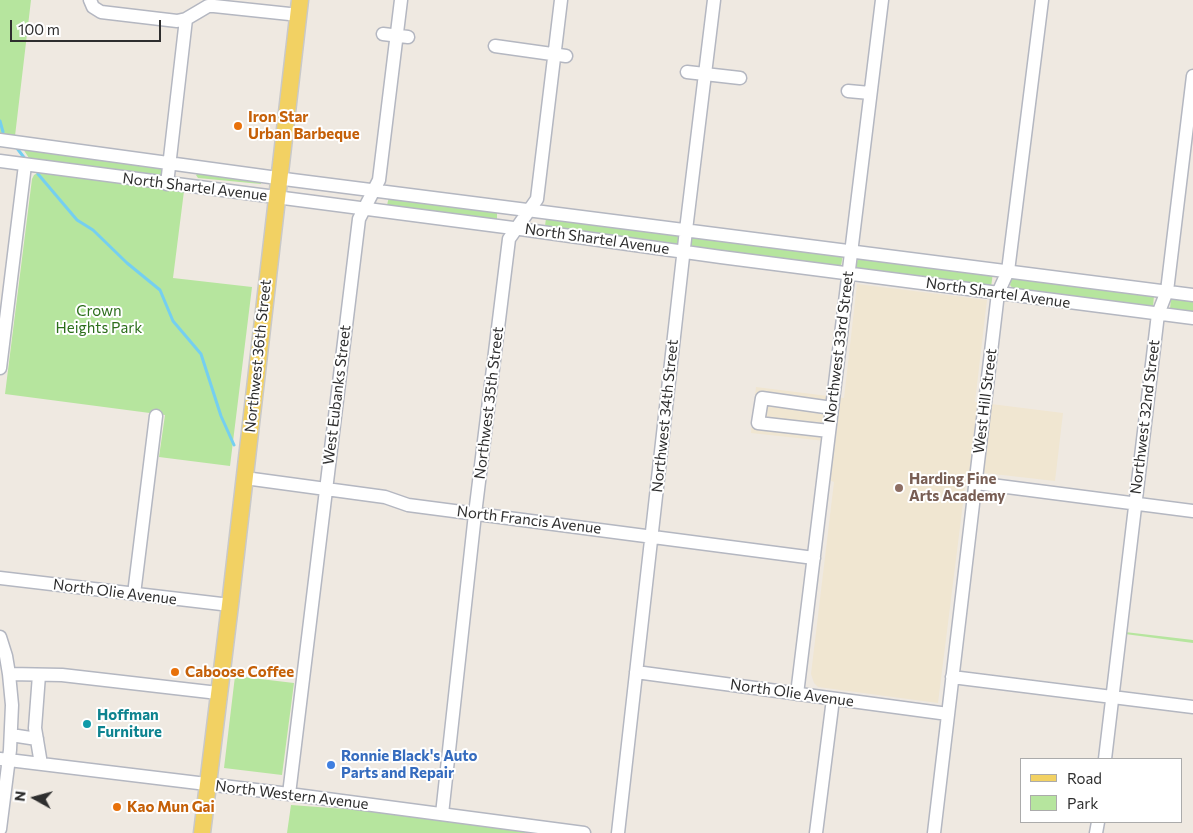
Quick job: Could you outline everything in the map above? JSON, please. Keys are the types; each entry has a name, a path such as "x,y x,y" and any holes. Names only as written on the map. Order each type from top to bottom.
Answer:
{"main road":[{"name":"Northwest 36th Street","path":"207,784 230,605 299,8"},
{"path":"202,833 207,784"}],"street":[{"name":"West Eubanks Street","path":"289,794 359,219 378,180 400,0"},
{"name":"Northwest 35th Street","path":"442,814 475,514 509,239 536,198 560,55 561,0"},
{"name":"Northwest 34th Street","path":"618,833 714,0"},
{"name":"Northwest 33rd Street","path":"797,694 882,0"},
{"name":"West Hill Street","path":"934,833 998,293 1008,271 1042,0"},
{"path":"92,4 101,12 177,20 186,19 208,6 218,3 299,8"},
{"path":"167,184 186,19"},
{"path":"495,46 560,55"},
{"path":"687,72 740,78"},
{"name":"Northwest 32nd Street","path":"1105,758 1158,314 1166,291 1193,76"},
{"path":"848,91 870,93"},
{"name":"North Shartel Avenue","path":"0,140 279,178 1193,295"},
{"name":"North Shartel Avenue","path":"0,161 21,167 45,168 1193,318"},
{"path":"0,368 21,167"},
{"path":"829,431 758,423 762,398 832,408"},
{"path":"134,594 156,416"},
{"name":"North Francis Avenue","path":"245,478 385,496 408,505 814,558"},
{"path":"976,483 1193,511"},
{"name":"North Olie Avenue","path":"0,578 230,605"},
{"path":"0,637 6,656 12,705 11,735 4,759 0,829"},
{"name":"North Olie Avenue","path":"636,672 948,714"},
{"path":"9,674 62,675 218,693"},
{"path":"39,675 35,728 41,764"},
{"path":"952,676 1193,707"},
{"path":"816,833 832,699"},
{"path":"11,735 37,739"},
{"name":"North Western Avenue","path":"4,759 584,833"}],"shaded area":[{"name":"Harding Fine Arts Academy","path":"857,284 987,300 975,402 1063,413 1055,481 967,471 938,703 818,687 814,683 811,674 834,482 829,480 835,442 751,433 756,387 844,398"}],"green space":[{"path":"0,0 31,0 15,136 0,134"},
{"path":"23,149 161,168 162,175 160,177 31,161"},
{"name":"Crown Heights Park","path":"39,172 184,191 173,278 252,287 230,466 159,457 165,415 5,394 32,179"},
{"path":"198,173 261,182 261,184 198,178 196,175"},
{"path":"389,197 497,212 497,219 495,221 387,205"},
{"path":"546,218 679,234 678,245 545,226"},
{"path":"692,235 843,254 841,266 690,248"},
{"path":"858,256 993,273 991,287 856,269"},
{"path":"1014,277 1154,296 1153,307 1014,290 1010,285"},
{"path":"1171,298 1193,300 1193,313 1170,309"},
{"path":"1125,632 1193,640 1193,643 1125,634"},
{"path":"235,676 294,683 282,775 224,768"},
{"path":"291,805 358,810 532,833 287,833"}],"waterway":[{"path":"0,121 3,132"},
{"path":"16,147 26,160"},
{"path":"38,174 77,220 93,230 127,263 160,290 173,321 201,354 221,416 234,445"}],"place":[{"name":"Iron Star Urban Barbeque","path":"238,126"},
{"name":"Harding Fine Arts Academy","path":"899,488"},
{"name":"Caboose Coffee","path":"175,672"},
{"name":"Hoffman Furniture","path":"87,724"},
{"name":"Ronnie Black's Auto Parts and Repair","path":"331,765"},
{"name":"Kao Mun Gai","path":"117,807"}]}
